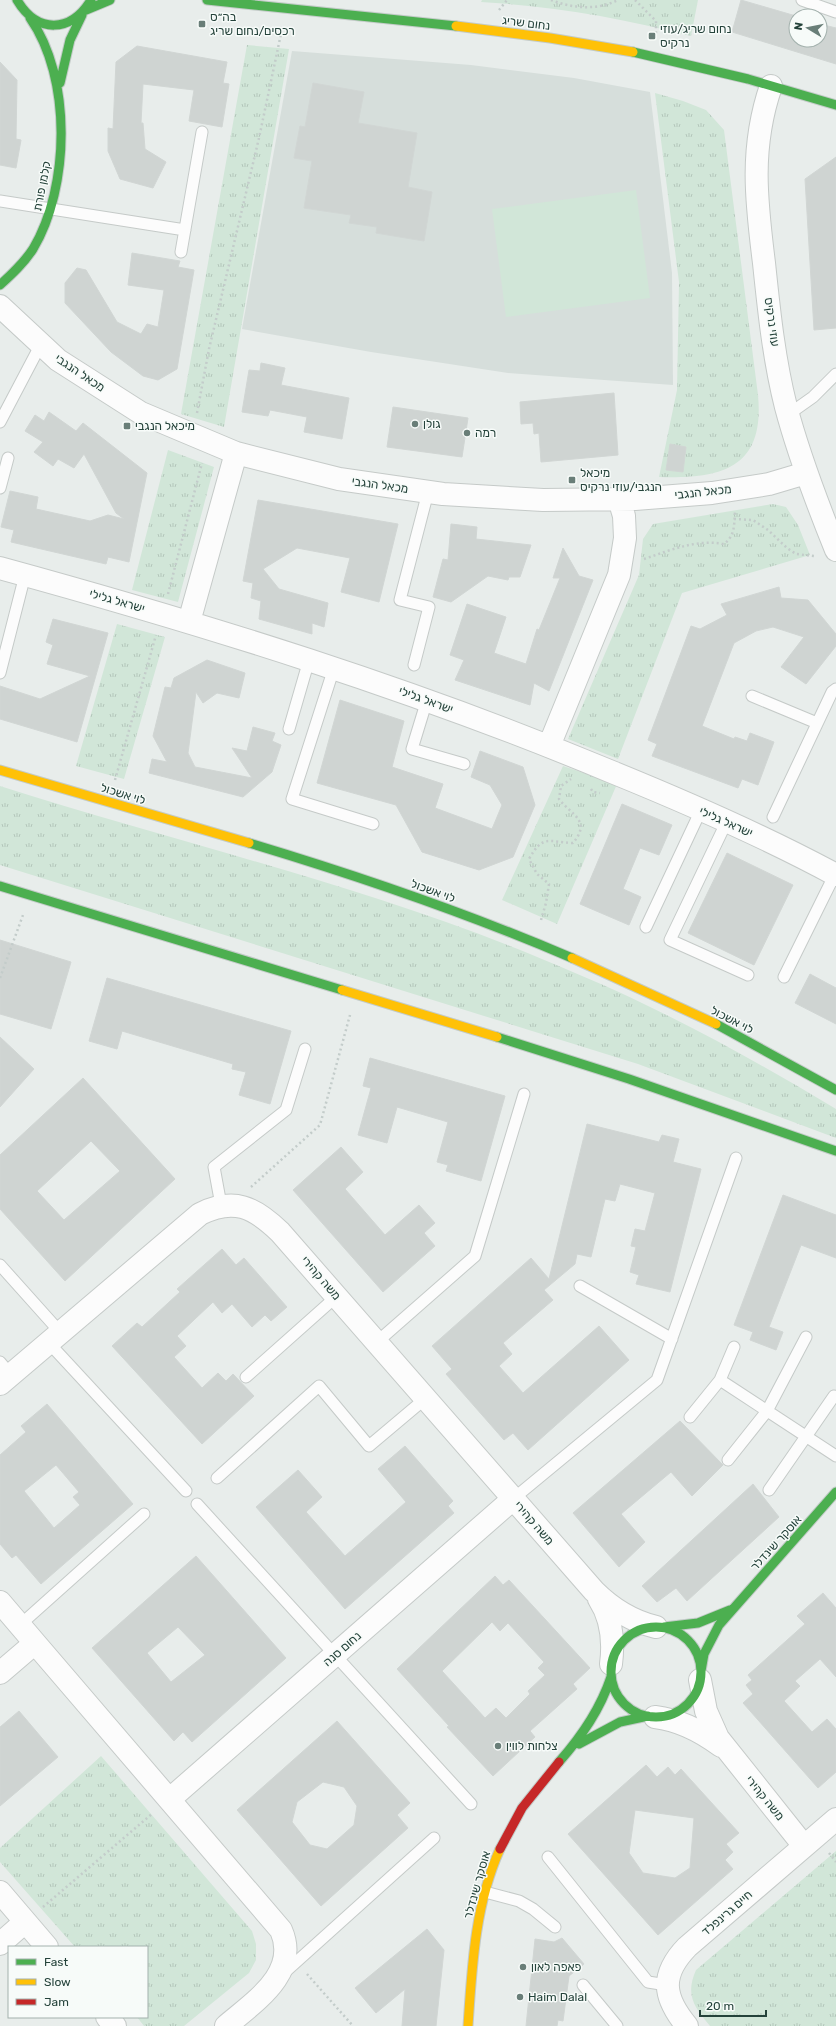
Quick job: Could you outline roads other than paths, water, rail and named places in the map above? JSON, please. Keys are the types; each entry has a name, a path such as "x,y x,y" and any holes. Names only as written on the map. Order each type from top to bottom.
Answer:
{"street":[{"path":"11,0 22,9"},
{"path":"17,0 22,9"},
{"name":"קלמן פורת","path":"58,98 68,48 76,25 91,0"},
{"path":"30,18 47,25 60,26 72,22 84,13 110,0"},
{"name":"נחום שריג","path":"207,0 287,9 306,5 543,37 657,58 771,86 836,105"},
{"name":"קלמן פורת","path":"0,285 22,265 37,243 56,191 60,162 58,98 47,48 40,32 22,9"},
{"name":"עוזי נרקיס","path":"771,86 762,111 756,160 757,203 771,326 789,414 806,472 826,553"},
{"name":"מכאל הנגבי","path":"0,306 58,360 141,414 236,453 339,479 428,492 543,500 619,499 712,493 769,484 806,472"},
{"path":"189,622 236,453"},
{"path":"549,746 621,568 625,546 625,524 619,499"},
{"name":"ישראל גלילי","path":"0,568 189,622 334,668 427,700 618,774 701,810 836,875"},
{"name":"לוי אשכול","path":"0,770 351,875 425,901 534,943 644,990 714,1024 836,1090"},
{"path":"0,886 616,1074 836,1151"},
{"path":"4,1373 54,1337 188,1222 200,1214 226,1205"},
{"name":"משה קהירי","path":"226,1205 248,1209 273,1224 594,1591 606,1609 610,1623 613,1646 611,1670"},
{"name":"אוסקר שינדלר","path":"700,1676 702,1662 711,1638 733,1608 798,1538 836,1492"},
{"name":"נחום סנה","path":"170,1799 513,1499"},
{"name":"משה קהירי","path":"594,1591 623,1615 637,1621 660,1627"},
{"path":"0,1602 281,1930 284,1938 286,1953 282,1968 274,1982 264,1993 226,2026"},
{"name":"אוסקר שינדלר","path":"660,1627 693,1626 706,1622 733,1608"},
{"path":"660,1627 677,1632 688,1640 699,1658 700,1676 696,1693 682,1709 669,1715 652,1717 634,1712 623,1703 615,1692 611,1670 616,1650 625,1639 636,1631 660,1627"},
{"path":"0,1673 35,1643"},
{"name":"אוסקר שינדלר","path":"468,2026 473,1956 485,1892 499,1850 509,1830 535,1790 569,1750 597,1712 607,1692 611,1670"},
{"name":"משה קהירי","path":"700,1676 704,1704 711,1725 727,1750 804,1846"},
{"name":"משה קהירי","path":"652,1717 668,1719 689,1726 727,1750"},
{"name":"אוסקר שינדלר","path":"569,1750 615,1724 632,1718 652,1717"},
{"name":"חיים גרינפלד","path":"667,1985 670,1970 680,1955 836,1819"},
{"path":"0,1892 46,1946"},
{"path":"0,1944 26,1922"},
{"path":"667,1985 673,2007 687,2026"},
{"path":"108,2018 115,2026"}],"lane":[{"path":"802,0 836,12"},
{"path":"181,252 202,132"},
{"path":"0,201 185,230"},
{"path":"0,422 41,344"},
{"path":"789,414 813,397 836,374"},
{"path":"0,488 8,458"},
{"path":"414,665 429,607 400,600 428,492"},
{"path":"0,673 26,575"},
{"path":"289,729 309,660"},
{"path":"334,668 292,799 373,824"},
{"path":"773,816 832,692 836,690"},
{"path":"752,696 817,723"},
{"path":"427,700 412,749 464,764"},
{"path":"646,927 701,810"},
{"path":"726,822 670,940 748,975"},
{"path":"784,977 836,875"},
{"path":"226,1205 214,1167 286,1110 305,1049"},
{"path":"377,1342 475,1256 524,1094"},
{"path":"513,1499 657,1380 736,1158"},
{"path":"0,1265 54,1337 186,1491"},
{"path":"580,1286 672,1339"},
{"path":"246,1377 337,1296"},
{"path":"728,1460 767,1411 806,1338"},
{"path":"690,1417 720,1380 734,1347"},
{"path":"720,1380 836,1456"},
{"path":"217,1478 319,1386 369,1446 426,1398"},
{"path":"769,1490 834,1396"},
{"path":"197,1504 471,1804"},
{"path":"20,1625 144,1514"},
{"path":"274,1982 434,1838"},
{"path":"548,1857 648,1982 667,1985"},
{"path":"485,1892 519,1902 532,1909 555,1927"},
{"path":"583,1985 617,2026"}],"place":[{"name":"בה״ס רכסים/נחום שריג","path":"202,24"},
{"name":"נחום שריג/עוזי נרקיס","path":"652,36"},
{"name":"גולן","path":"415,424"},
{"name":"מיכאל הנגבי","path":"127,426"},
{"name":"רמה","path":"467,433"},
{"name":"מיכאל הנגבי/עוזי נרקיס","path":"572,480"},
{"name":"צלחות לווין","path":"498,1746"},
{"name":"פאפה לאון","path":"523,1967"},
{"name":"Haim Dalal","path":"520,1997"}]}
